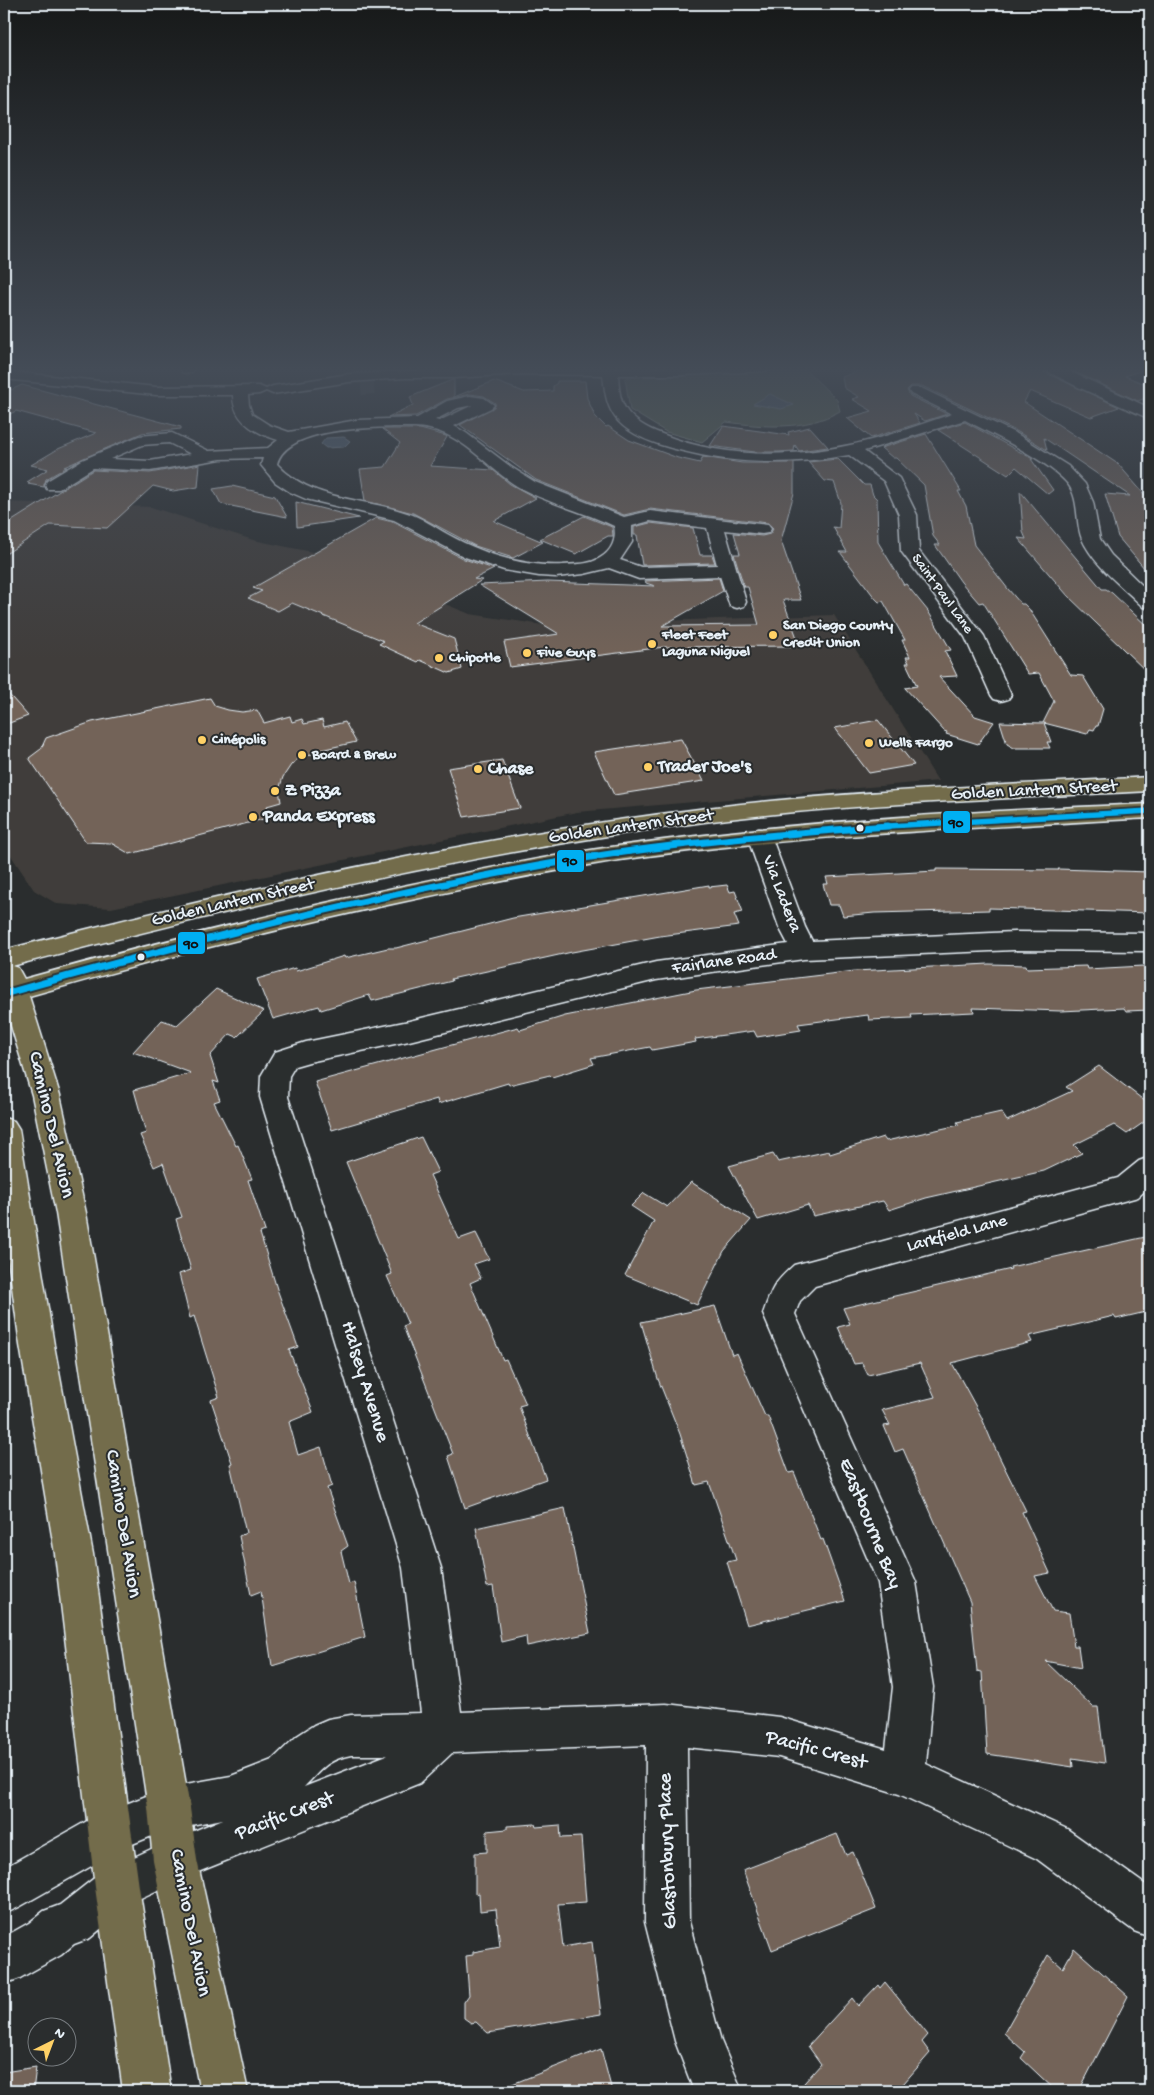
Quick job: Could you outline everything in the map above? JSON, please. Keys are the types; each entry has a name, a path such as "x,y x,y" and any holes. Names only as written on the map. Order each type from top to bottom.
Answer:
{"main road":[{"name":"Golden Lantern Street","path":"4,960 154,921 317,883 459,853 577,833 780,807 1150,784"},
{"name":"Golden Lantern Street","path":"10,992 214,936 348,905 553,863 622,852 759,836 1150,811"},
{"name":"Camino Del Avion","path":"4,960 10,992 46,1095 71,1213 169,1808 175,1860 224,2091"},
{"path":"4,1129 37,1345 74,1554 117,1887 147,2091"}],"street":[{"path":"53,485 85,465"},
{"path":"127,465 160,465"},
{"path":"269,465 275,474 296,489 321,498 401,516 463,550 508,566 534,571 564,571 589,568 609,562 620,549 623,541 625,532 622,524"},
{"path":"499,465 517,479 622,524 650,516 762,529"},
{"name":"Saint Paul Lane","path":"873,465 891,478 908,515 910,551 974,636 1002,695"},
{"path":"1056,465 1077,484 1084,502 1090,539 1104,559 1150,603"},
{"path":"714,523 737,602"},
{"path":"609,562 639,573 728,570"},
{"name":"Via Ladera","path":"759,836 792,927 804,950"},
{"name":"Fairlane Road","path":"306,1052 409,1031 656,971 804,950 1014,941 1150,942"},
{"name":"Halsey Avenue","path":"306,1052 285,1059 275,1076 274,1097 422,1568 444,1733"},
{"name":"Larkfield Lane","path":"779,1314 786,1293 805,1275 1128,1188 1150,1169"},
{"name":"Eastbourne Bay","path":"779,1314 897,1582 913,1687 904,1775"},
{"name":"Pacific Crest","path":"4,1892 111,1831 169,1808 231,1797 286,1776 311,1750 328,1739 351,1735 666,1724 779,1737 904,1775 1052,1844 1150,1915"},
{"name":"Glastonbury Place","path":"666,1724 667,1922 698,2041 718,2091"},
{"name":"Pacific Crest","path":"4,1962 60,1927 74,1922 117,1887 175,1860 405,1768 444,1733"}],"shaded area":[{"path":"4,502 151,507 253,540 317,553 470,614 543,625 834,615 938,781 577,812 111,908 57,904 34,890 4,845"}],"building":[{"path":"31,465 69,465 46,479 44,487 28,484 30,483 27,482 48,469"},
{"path":"200,465 198,487 173,491 153,486 107,528 50,525 4,555 4,526 93,470 150,473"},
{"path":"386,465 431,465 493,470 510,484 536,498 494,521 543,542 513,558 475,546 413,513 365,501 360,469 385,467"},
{"path":"515,465 794,465 794,493 781,541 801,600 783,600 800,646 664,647 510,667 504,642 559,634 479,585 548,582 655,586 645,581 719,578 723,591 662,626 759,625 748,587 744,587 734,554 740,554 734,533 762,536 770,534 773,529 768,523 650,509 624,515 536,480"},
{"path":"810,465 844,465 864,485 870,485 873,495 877,499 878,542 904,585 906,584 928,611 951,650 945,651 957,676 939,677 975,716 994,722 978,744 946,734 947,732 905,688 917,686 906,663 909,663 906,657 910,657 902,640 905,640 883,601 879,602 875,598 840,552 847,552 833,527 839,528 841,503 834,482 825,481"},
{"path":"903,465 945,465 961,491 958,491 966,506 974,545 1008,589 1021,604 1024,604 1029,609 1071,675 1083,676 1103,709 1098,726 1094,730 1090,729 1087,734 1044,723 1051,742 1047,742 1050,748 1014,748 1007,744 1000,722 1043,723 1054,701 1039,673 1028,674 983,602 979,603 961,582 935,545 940,545 933,536 924,485"},
{"path":"992,465 1035,465 1053,490 1048,494 1016,467 1008,475"},
{"path":"1084,465 1119,465 1150,501 1150,575 1118,537 1105,494 1130,496"},
{"path":"232,486 275,496 287,517 221,504 213,489"},
{"path":"1020,491 1102,589 1112,593 1150,629 1150,675 1068,596 1018,538 1026,539 1023,532"},
{"path":"296,502 359,518 297,527"},
{"path":"584,516 612,527 613,536 608,536 576,554 540,539"},
{"path":"376,518 393,522 464,559 494,569 474,579 482,580 414,623 454,639 462,669 449,673 420,660 418,662 379,644 384,641 292,603 278,611 248,598 262,591 253,588"},
{"path":"650,523 693,528 700,555 712,555 715,563 642,565 637,535 634,535 634,527"},
{"path":"4,689 28,716 4,725"},
{"path":"210,698 215,706 228,710 242,712 257,710 264,723 290,716 292,722 302,719 304,724 322,720 324,727 345,722 356,742 316,751 316,753 300,757 291,765 283,777 279,790 281,802 267,806 271,817 130,854 111,843 86,842 29,758 41,749 46,738 92,722"},
{"path":"878,720 914,765 869,773 835,728"},
{"name":"Trader Joe's","path":"681,739 704,781 614,795 594,752"},
{"path":"502,760 520,808 464,817 448,768"},
{"path":"936,869 1058,869 1150,872 1150,913 989,908 989,910 874,913 843,916 839,905 829,905 823,884 828,884 826,877 936,871"},
{"path":"709,885 709,887 727,885 730,892 735,891 743,912 734,914 739,926 660,936 572,952 451,979 452,981 372,1001 369,995 321,1010 319,1006 273,1019 257,979 295,968 296,971 344,956 345,958 388,948 396,948 513,918"},
{"path":"989,964 1026,965 1027,968 1086,966 1087,969 1144,966 1150,978 1150,1010 1126,1011 1124,1008 1061,1011 973,1008 974,1012 911,1015 912,1018 869,1020 868,1015 798,1024 801,1030 757,1037 754,1031 695,1039 696,1042 652,1050 650,1047 591,1058 594,1064 552,1077 550,1075 509,1085 508,1083 438,1104 437,1099 332,1130 315,1082 518,1027 520,1030 565,1016 696,990 855,971"},
{"path":"216,989 264,1011 237,1037 230,1034 210,1056 219,1083 213,1081 220,1100 214,1102 236,1146 238,1145 252,1179 248,1180 265,1231 260,1233 277,1289 298,1347 289,1350 313,1412 289,1422 298,1455 321,1447 332,1486 327,1488 348,1546 341,1551 349,1584 354,1582 365,1637 272,1666 261,1591 251,1595 239,1536 246,1533 230,1464 232,1463 211,1400 219,1397 194,1316 190,1318 179,1274 191,1270 176,1219 182,1217 163,1163 154,1167 140,1135 146,1133 134,1090 191,1073 133,1052 162,1020 177,1025"},
{"path":"1099,1066 1150,1105 1150,1118 1127,1134 1114,1125 1074,1145 1082,1153 1044,1171 926,1198 889,1210 883,1201 813,1216 808,1205 758,1220 729,1166 773,1154 778,1162 829,1151 830,1154 883,1137 886,1141 959,1125 957,1122 1001,1112 1007,1121 1072,1091 1066,1087"},
{"path":"421,1137 438,1172 430,1175 459,1239 476,1233 489,1259 474,1264 481,1278 470,1283 503,1360 506,1359 526,1404 519,1406 546,1479 465,1508 448,1456 453,1454 403,1326 408,1324 387,1276 392,1274 346,1162"},
{"path":"691,1182 751,1220 724,1251 697,1305 625,1275 654,1221 631,1206 644,1193 667,1207"},
{"path":"1150,1236 1150,1311 1116,1319 1114,1316 1029,1336 1032,1342 952,1363 981,1416 1026,1511 1022,1512 1050,1573 1035,1576 1053,1611 1069,1613 1074,1646 1078,1646 1081,1668 1045,1661 1093,1707 1098,1707 1105,1763 1072,1758 1073,1767 987,1754 982,1672 977,1671 970,1602 903,1449 895,1452 884,1426 890,1425 882,1410 935,1397 920,1363 868,1375 862,1363 854,1364 838,1327 850,1324 843,1308 1011,1269 1010,1267"},
{"path":"715,1306 732,1355 737,1353 765,1416 768,1416 789,1473 794,1472 821,1540 823,1539 845,1601 747,1625 727,1562 736,1560 709,1482 696,1485 680,1434 658,1379 641,1322"},
{"path":"565,1508 590,1633 527,1646 526,1636 501,1642 493,1586 487,1587 476,1528"},
{"path":"535,1824 536,1827 560,1825 561,1838 581,1837 586,1902 558,1904 563,1947 592,1942 601,2014 488,2033 476,2022 471,2023 464,2018 464,2002 469,1995 466,1956 473,1955 473,1952 500,1947 496,1909 480,1911 479,1893 475,1894 475,1853 487,1852 487,1831 507,1829 507,1826"},
{"path":"837,1834 846,1855 853,1852 876,1909 772,1950 743,1870"},
{"path":"1074,1948 1128,1996 1079,2091 1056,2091 1021,2058 1025,2052 1004,2033 1048,1955 1063,1968"},
{"path":"885,1982 928,2035 922,2042 930,2053 897,2091 797,2091 821,2064 808,2046 852,1998 858,2006 878,1985 880,1988"},
{"path":"601,2049 612,2091 497,2090"},
{"path":"36,2068 33,2091 4,2091 4,2072"}],"transit line":[{"name":"90","path":"4,994 154,953 305,916 486,876 592,857 685,844 818,831 1150,811"}],"place":[{"name":"San Diego County Credit Union","path":"773,635"},
{"name":"Fleet Feet Laguna Niguel","path":"652,644"},
{"name":"Five Guys","path":"527,653"},
{"name":"Chipotle","path":"439,658"},
{"name":"Cinépolis","path":"202,740"},
{"name":"Wells Fargo","path":"869,743"},
{"name":"Board & Brew","path":"302,755"},
{"name":"Trader Joe's","path":"648,767"},
{"name":"Chase","path":"478,769"},
{"name":"Z Pizza","path":"275,791"},
{"name":"Panda Express","path":"253,817"}]}
